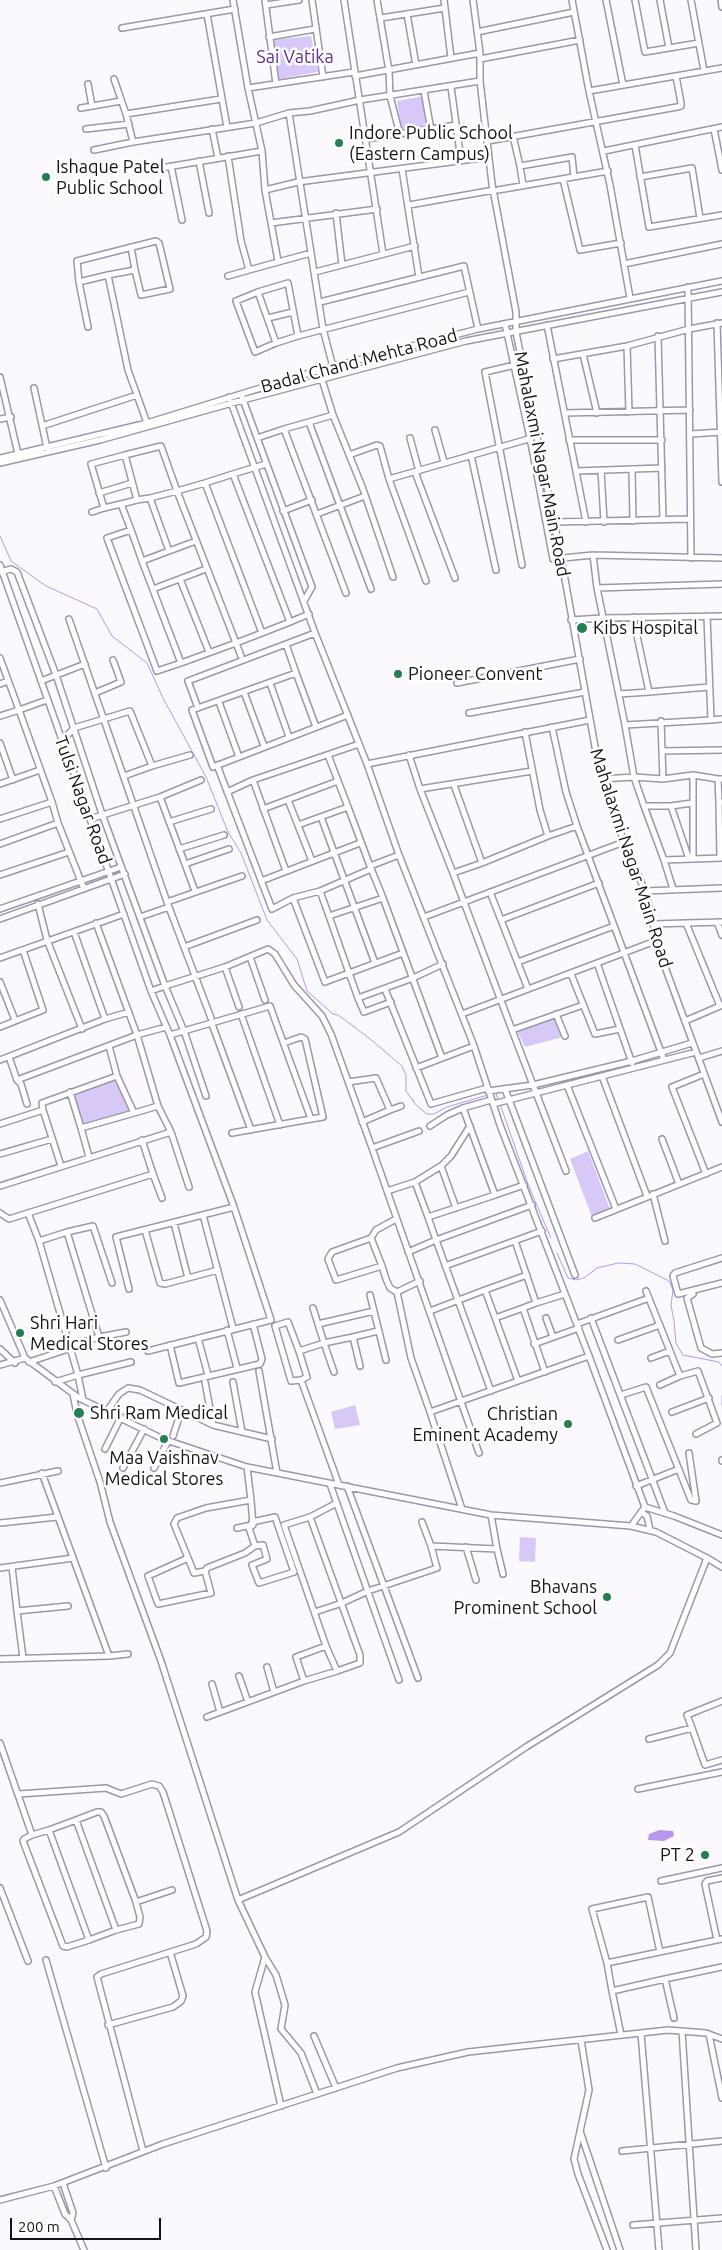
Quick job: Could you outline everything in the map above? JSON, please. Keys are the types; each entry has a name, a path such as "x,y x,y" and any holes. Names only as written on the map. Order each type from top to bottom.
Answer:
{"street":[{"path":"233,0 248,88 262,150 265,190 278,261"},
{"path":"276,84 268,37 265,3 299,0"},
{"path":"312,0 323,77"},
{"path":"344,0 383,254"},
{"path":"377,0 389,71 390,96 400,135"},
{"path":"444,0 451,58"},
{"name":"Mahalaxmi Nagar Main Road","path":"473,0 480,56 480,81 490,157 516,312 516,332 538,437 602,779 624,842 645,891 658,940 692,1043 722,1122"},
{"path":"572,0 589,90 608,171 630,298"},
{"path":"606,0 623,85"},
{"path":"635,0 646,52 699,43"},
{"path":"660,0 669,48"},
{"path":"691,0 704,71"},
{"path":"721,0 722,7"},
{"path":"380,18 445,8"},
{"path":"122,28 235,9"},
{"path":"477,32 574,12"},
{"path":"206,14 227,127"},
{"path":"407,14 416,65"},
{"path":"268,37 315,30"},
{"path":"248,88 323,77 389,71 451,58 480,56 580,40"},
{"path":"589,90 722,68"},
{"path":"488,141 681,106 676,76"},
{"path":"114,79 133,142"},
{"path":"94,150 256,123 289,113 310,111 360,100 480,81"},
{"path":"88,84 92,106"},
{"path":"451,86 461,160"},
{"path":"424,91 431,130"},
{"path":"126,114 221,99"},
{"path":"81,108 120,101"},
{"path":"289,113 298,182 315,272 323,329 333,367"},
{"path":"86,129 129,124"},
{"path":"366,140 456,125"},
{"path":"604,151 722,127"},
{"path":"212,129 218,158"},
{"path":"714,129 722,170"},
{"path":"513,136 523,185"},
{"path":"635,145 649,227 722,215"},
{"path":"155,169 262,150"},
{"path":"228,156 241,241 249,270"},
{"path":"265,190 298,182 490,157"},
{"path":"520,166 572,157 574,177"},
{"path":"199,161 209,213"},
{"path":"170,166 182,220"},
{"path":"640,177 692,168 700,218"},
{"path":"402,169 420,277"},
{"path":"409,205 608,171"},
{"path":"563,179 580,250 621,243"},
{"path":"271,223 377,209"},
{"path":"336,213 342,265"},
{"path":"88,327 77,261 131,247 158,242 170,288 141,295 131,247"},
{"path":"624,264 722,244"},
{"path":"315,272 414,246"},
{"path":"228,276 311,253"},
{"path":"320,302 464,266 468,292 478,329"},
{"path":"79,282 135,270"},
{"path":"108,275 128,370 146,423"},
{"name":"Badal Chand Mehta Road","path":"0,458 146,423 242,397 319,370 478,329 722,281"},
{"path":"298,336 288,283 236,301 255,352 298,336 468,292"},
{"path":"688,287 690,298 691,434 689,519 691,558"},
{"path":"258,292 276,343"},
{"path":"304,602 312,587 242,397 507,333 722,292"},
{"path":"268,318 293,312"},
{"path":"553,358 627,346 689,328 719,323 722,482"},
{"path":"505,324 530,438 552,559 593,555 722,558"},
{"path":"547,325 586,522"},
{"path":"658,336 662,412 663,520"},
{"path":"627,346 629,412"},
{"path":"583,354 597,413"},
{"path":"515,365 485,372 522,565"},
{"path":"319,370 333,415 365,496 393,577"},
{"path":"0,377 18,454"},
{"path":"34,388 47,448"},
{"path":"42,426 136,395"},
{"path":"0,463 100,440 230,400 315,633 474,1046 491,1097 589,1356 643,1510 647,1516 650,1530"},
{"path":"565,413 690,410"},
{"path":"256,438 333,415"},
{"path":"0,419 10,418"},
{"path":"309,422 371,589"},
{"path":"284,429 346,593"},
{"path":"435,430 444,462"},
{"path":"691,434 721,432"},
{"path":"389,479 500,446 538,437"},
{"path":"410,438 417,471 455,578"},
{"path":"569,440 662,440"},
{"path":"349,455 377,445 380,446 389,479 426,581"},
{"path":"104,508 91,464 160,446 241,656"},
{"path":"125,455 138,500"},
{"path":"472,455 496,570"},
{"path":"92,512 205,483 266,464"},
{"path":"577,471 662,468"},
{"path":"632,469 633,521"},
{"path":"601,470 604,522"},
{"path":"233,474 290,622"},
{"path":"100,493 132,483"},
{"path":"205,483 262,633"},
{"path":"317,514 365,496"},
{"path":"150,498 169,551"},
{"path":"283,510 312,500"},
{"path":"121,504 181,663"},
{"path":"554,522 689,519"},
{"path":"131,530 107,538 155,669 160,672 309,614"},
{"path":"142,561 196,541"},
{"path":"593,555 602,618 620,694 634,777 674,889"},
{"name":"Tulsi Nagar Road","path":"0,564 1,572 151,991 170,1035 234,1207 271,1320 253,1324"},
{"path":"1,572 11,569 17,572 56,675 121,867 165,986 184,1031 206,1096"},
{"path":"153,589 206,569"},
{"path":"180,579 209,652"},
{"path":"597,588 722,584"},
{"path":"707,616 711,720"},
{"path":"572,620 722,616"},
{"path":"633,617 649,692"},
{"path":"69,619 168,904 251,1130"},
{"path":"198,708 188,681 315,633"},
{"path":"286,644 316,727"},
{"path":"0,658 58,823 84,889"},
{"path":"457,683 580,659"},
{"path":"95,693 120,682 113,660"},
{"path":"41,681 85,664"},
{"path":"296,672 192,710 213,767 348,715"},
{"path":"0,684 8,681"},
{"path":"270,683 289,737"},
{"path":"620,694 709,687"},
{"path":"244,692 264,746"},
{"path":"469,713 585,692"},
{"path":"0,716 47,700"},
{"path":"218,702 239,757"},
{"path":"62,741 74,728 130,710 152,766"},
{"path":"625,725 722,719"},
{"path":"367,764 590,720"},
{"path":"661,722 663,779"},
{"path":"552,727 566,792 664,1060"},
{"path":"525,732 532,771 548,836"},
{"path":"0,743 14,780"},
{"path":"227,792 253,780 359,744"},
{"path":"662,751 722,750"},
{"path":"124,776 190,755"},
{"path":"328,755 442,1058"},
{"path":"409,755 420,789 566,1171"},
{"path":"217,765 272,909 293,898 320,891 399,855"},
{"path":"0,784 40,770"},
{"path":"420,789 532,771"},
{"path":"602,779 634,777 663,779 693,775 720,779 721,858 664,860"},
{"path":"691,860 693,775"},
{"path":"90,819 160,797 201,780"},
{"path":"253,780 286,871"},
{"path":"263,809 338,781"},
{"path":"454,785 482,863"},
{"path":"160,797 195,891"},
{"path":"288,800 312,861"},
{"path":"0,819 52,802"},
{"path":"644,806 671,806 692,803"},
{"path":"671,806 691,860"},
{"path":"298,825 348,807"},
{"path":"169,822 211,809"},
{"path":"321,817 376,963"},
{"path":"0,844 58,823"},
{"path":"453,873 578,826"},
{"path":"179,848 224,835"},
{"path":"424,917 624,842"},
{"path":"261,881 360,843"},
{"path":"185,864 229,849"},
{"path":"0,875 69,852"},
{"path":"0,909 121,867"},
{"path":"0,919 124,874"},
{"path":"140,917 195,891 242,876"},
{"path":"501,920 599,883"},
{"path":"645,891 722,888"},
{"path":"320,891 364,1012 391,1002"},
{"path":"490,892 528,989"},
{"path":"293,898 323,981 327,982 403,953"},
{"path":"329,916 383,898"},
{"path":"38,904 47,940 82,1029"},
{"path":"0,958 124,914"},
{"path":"184,947 257,920"},
{"path":"655,924 719,922 722,935"},
{"path":"96,923 137,1035 158,1106 171,1132 189,1187"},
{"path":"685,1021 721,1006 686,924"},
{"path":"518,962 614,926"},
{"path":"74,932 105,1019"},
{"path":"462,1014 658,940"},
{"path":"0,1027 44,1010 23,950"},
{"path":"151,991 225,967 268,950 275,954 294,985 322,1016 331,1034 396,1219 420,1281 479,1453"},
{"path":"250,957 265,1000"},
{"path":"597,963 634,1068"},
{"path":"358,998 413,978 443,964"},
{"path":"225,967 239,1007"},
{"path":"571,974 596,1034 620,1029"},
{"path":"0,982 15,1020"},
{"path":"385,989 431,1104 491,1097 506,1100 696,1052"},
{"path":"512,1030 583,1005"},
{"path":"170,1035 212,1021 270,1006 310,1119"},
{"path":"0,1060 105,1019 129,1012"},
{"path":"241,1014 280,1125"},
{"path":"556,1014 565,1036"},
{"path":"17,1080 137,1035 166,1027"},
{"path":"232,1133 323,1117 305,1039 301,1037 284,1043"},
{"path":"430,1126 447,1115 506,1089 533,1085 632,1061 692,1043"},
{"path":"109,1046 117,1076 134,1113"},
{"path":"416,1068 474,1046"},
{"path":"699,1058 722,1051"},
{"path":"9,1057 17,1080 21,1084 27,1104"},
{"path":"704,1074 672,1086 706,1174"},
{"path":"61,1166 42,1103 117,1076"},
{"path":"602,1076 647,1196"},
{"path":"348,1082 376,1078 390,1110"},
{"path":"567,1085 616,1209"},
{"path":"506,1089 506,1100 575,1275"},
{"path":"70,1092 89,1157"},
{"path":"81,1128 158,1106"},
{"path":"362,1122 401,1106"},
{"path":"463,1108 495,1195"},
{"path":"0,1124 43,1110"},
{"path":"387,1192 415,1182 440,1166 451,1156 470,1126"},
{"path":"372,1148 419,1131"},
{"path":"0,1186 171,1132"},
{"path":"0,1154 52,1139"},
{"path":"662,1139 679,1184"},
{"path":"142,1140 162,1198"},
{"path":"440,1166 456,1208"},
{"path":"595,1218 722,1167"},
{"path":"0,1213 9,1220 153,1174"},
{"path":"415,1182 492,1391"},
{"path":"428,1218 524,1185"},
{"path":"653,1194 665,1241"},
{"path":"408,1252 532,1205"},
{"path":"129,1289 116,1237 234,1207"},
{"path":"28,1213 39,1241 71,1347 83,1400"},
{"path":"203,1215 233,1328"},
{"path":"382,1266 338,1280 334,1279 329,1255 371,1238 381,1226 396,1219"},
{"path":"174,1223 188,1278"},
{"path":"39,1241 93,1226 112,1283"},
{"path":"145,1230 160,1282 165,1284 218,1270"},
{"path":"445,1266 542,1231"},
{"path":"67,1232 99,1337"},
{"path":"371,1238 390,1288 397,1292 410,1358 462,1509"},
{"path":"515,1241 536,1303"},
{"path":"722,1258 675,1273 672,1276 678,1294 722,1285"},
{"path":"430,1311 527,1275"},
{"path":"397,1292 420,1281"},
{"path":"722,1285 690,1295 688,1298 701,1348 712,1354 722,1353"},
{"path":"485,1290 518,1381"},
{"path":"646,1291 680,1376"},
{"path":"495,1318 565,1294"},
{"path":"370,1295 386,1360"},
{"path":"534,1344 578,1326 591,1318 649,1298"},
{"path":"0,1300 27,1360 55,1382 83,1400 168,1441 247,1467 491,1515 631,1526 650,1530 722,1567"},
{"path":"313,1308 334,1372"},
{"path":"522,1308 545,1372"},
{"path":"318,1324 374,1311"},
{"path":"546,1318 553,1337"},
{"path":"591,1318 665,1514"},
{"path":"288,1322 299,1351 307,1378 290,1381 275,1326 288,1322"},
{"path":"148,1352 170,1345 233,1328 253,1324 263,1362 179,1383 170,1345"},
{"path":"618,1340 660,1325"},
{"path":"227,1330 237,1368"},
{"path":"299,1351 378,1330"},
{"path":"0,1365 27,1360 99,1337 126,1332"},
{"path":"353,1337 360,1366"},
{"path":"198,1338 208,1375"},
{"path":"0,1349 15,1363"},
{"path":"650,1358 670,1351"},
{"path":"430,1412 463,1402 589,1356"},
{"path":"55,1382 131,1362"},
{"path":"259,1371 277,1473"},
{"path":"660,1385 680,1376 698,1371 717,1425 696,1434"},
{"path":"301,1380 339,1485"},
{"path":"205,1382 213,1426"},
{"path":"233,1382 242,1432"},
{"path":"621,1395 646,1387 691,1500 696,1501 690,1453"},
{"path":"107,1411 119,1394 128,1388 140,1390 213,1426 272,1439"},
{"path":"73,1394 77,1414 100,1482 110,1522 161,1661 238,1900 265,1957 276,1975 285,2005 281,2028 302,2052 317,2094"},
{"path":"672,1412 708,1398"},
{"path":"173,1436 181,1411"},
{"path":"105,1449 121,1417"},
{"path":"123,1468 144,1429"},
{"path":"154,1468 168,1441"},
{"path":"247,1467 252,1523 249,1528 255,1546"},
{"path":"636,1486 679,1469"},
{"path":"0,1483 58,1471"},
{"path":"42,1473 109,1656"},
{"path":"330,1484 399,1680"},
{"path":"347,1486 418,1678"},
{"path":"237,1528 275,1517 294,1572 259,1583 252,1565 267,1559 263,1544 255,1546 245,1553 205,1571 194,1573 174,1524 177,1518 206,1508 250,1500"},
{"path":"337,1503 310,1517 284,1525 326,1646 337,1671"},
{"path":"643,1510 665,1514 722,1535"},
{"path":"631,1526 643,1510"},
{"path":"491,1515 503,1574"},
{"path":"0,1523 57,1516"},
{"path":"207,1717 358,1664 361,1660 310,1517"},
{"path":"315,1612 384,1585 437,1568 422,1522"},
{"path":"430,1546 497,1549"},
{"path":"466,1547 476,1580"},
{"path":"0,1568 72,1558"},
{"path":"188,1558 148,1576 158,1604 211,1593 205,1571"},
{"path":"238,1900 399,1832 533,1742 658,1665 670,1653 707,1558"},
{"path":"12,1567 23,1658"},
{"path":"17,1611 68,1606"},
{"path":"304,1682 296,1657 326,1646"},
{"path":"0,1659 128,1654"},
{"path":"266,1667 274,1692"},
{"path":"239,1676 248,1702"},
{"path":"212,1684 220,1712"},
{"path":"721,1703 687,1714 706,1765 722,1760"},
{"path":"650,1739 692,1728"},
{"path":"0,1744 32,1835"},
{"path":"638,1789 722,1772"},
{"path":"19,1794 106,1788 121,1794 152,1784 159,1786 163,1792 207,1931 202,1941 101,1974 97,1977 108,2025 143,2151"},
{"path":"101,1812 136,1902 141,1922 136,1926 116,1930 67,1947 63,1946 23,1842 24,1839 32,1835 49,1830 101,1812"},
{"path":"76,1820 116,1930"},
{"path":"49,1830 89,1940"},
{"path":"661,1881 722,1868"},
{"path":"607,1963 719,1939 705,1884 707,1881 722,1878"},
{"path":"0,1888 28,1961"},
{"path":"136,1902 172,1890"},
{"path":"621,2035 607,1963 592,1909 648,1897 660,1952"},
{"path":"108,2025 173,2007 181,2001 183,1996 170,1952"},
{"path":"265,1957 256,1992 281,2106"},
{"path":"46,1960 106,2168"},
{"path":"612,1991 722,1967"},
{"path":"665,1979 674,2018"},
{"path":"682,2031 696,2250"},
{"path":"0,2200 54,2186 106,2168 143,2151 397,2068 468,2052 641,2033 682,2031 710,2034 722,2039"},
{"path":"641,2033 660,2250"},
{"path":"710,2034 722,2098"},
{"path":"314,2036 336,2088"},
{"path":"581,2040 589,2090 574,2159 607,2250"},
{"path":"580,2131 620,2250"},
{"path":"622,2151 722,2142"},
{"path":"63,2183 74,2213 71,2220"},
{"path":"54,2186 65,2214 71,2220 84,2250"},
{"path":"633,2224 657,2224 722,2218"}],"green space":[{"name":"Sai Vatika","path":"311,36 318,72 279,79 273,40"},
{"path":"423,96 426,129 402,132 397,101"},
{"path":"554,1014 563,1037 525,1047 514,1025"},
{"path":"117,1079 129,1112 83,1125 73,1093"},
{"path":"588,1151 610,1209 592,1217 570,1159"},
{"path":"355,1405 360,1425 335,1429 331,1412"},
{"path":"520,1537 536,1538 535,1562 519,1561"}],"shaded area":[{"path":"659,1830 673,1831 674,1836 664,1841 648,1840 649,1834"}],"waterway":[{"path":"0,536 11,561 46,586 97,609 112,636 147,663 163,698 206,777 228,832 241,853 267,920 297,959 307,991 333,1014 338,1015 369,1038 402,1066 406,1075 406,1091 416,1105 427,1114 434,1114 447,1107 488,1095"},
{"path":"492,1094 496,1093 498,1100"},
{"path":"500,1104 529,1187 551,1238"},
{"path":"557,1253 568,1278 576,1280 584,1278 597,1268 618,1263 635,1264 669,1281 673,1290 671,1305 676,1343 683,1355 719,1362 722,1366"},
{"path":"722,1396 722,1405"}],"place":[{"name":"Indore Public School (Eastern Campus)","path":"339,143"},
{"name":"Ishaque Patel Public School","path":"46,177"},
{"name":"Kibs Hospital","path":"582,628"},
{"name":"Pioneer Convent","path":"398,674"},
{"name":"Shri Hari Medical Stores","path":"20,1333"},
{"name":"Shri Ram Medical","path":"79,1413"},
{"name":"Christian Eminent Academy","path":"568,1424"},
{"name":"Maa Vaishnav Medical Stores","path":"164,1439"},
{"name":"Bhavans Prominent School","path":"607,1597"},
{"name":"PT 2","path":"705,1855"}]}
